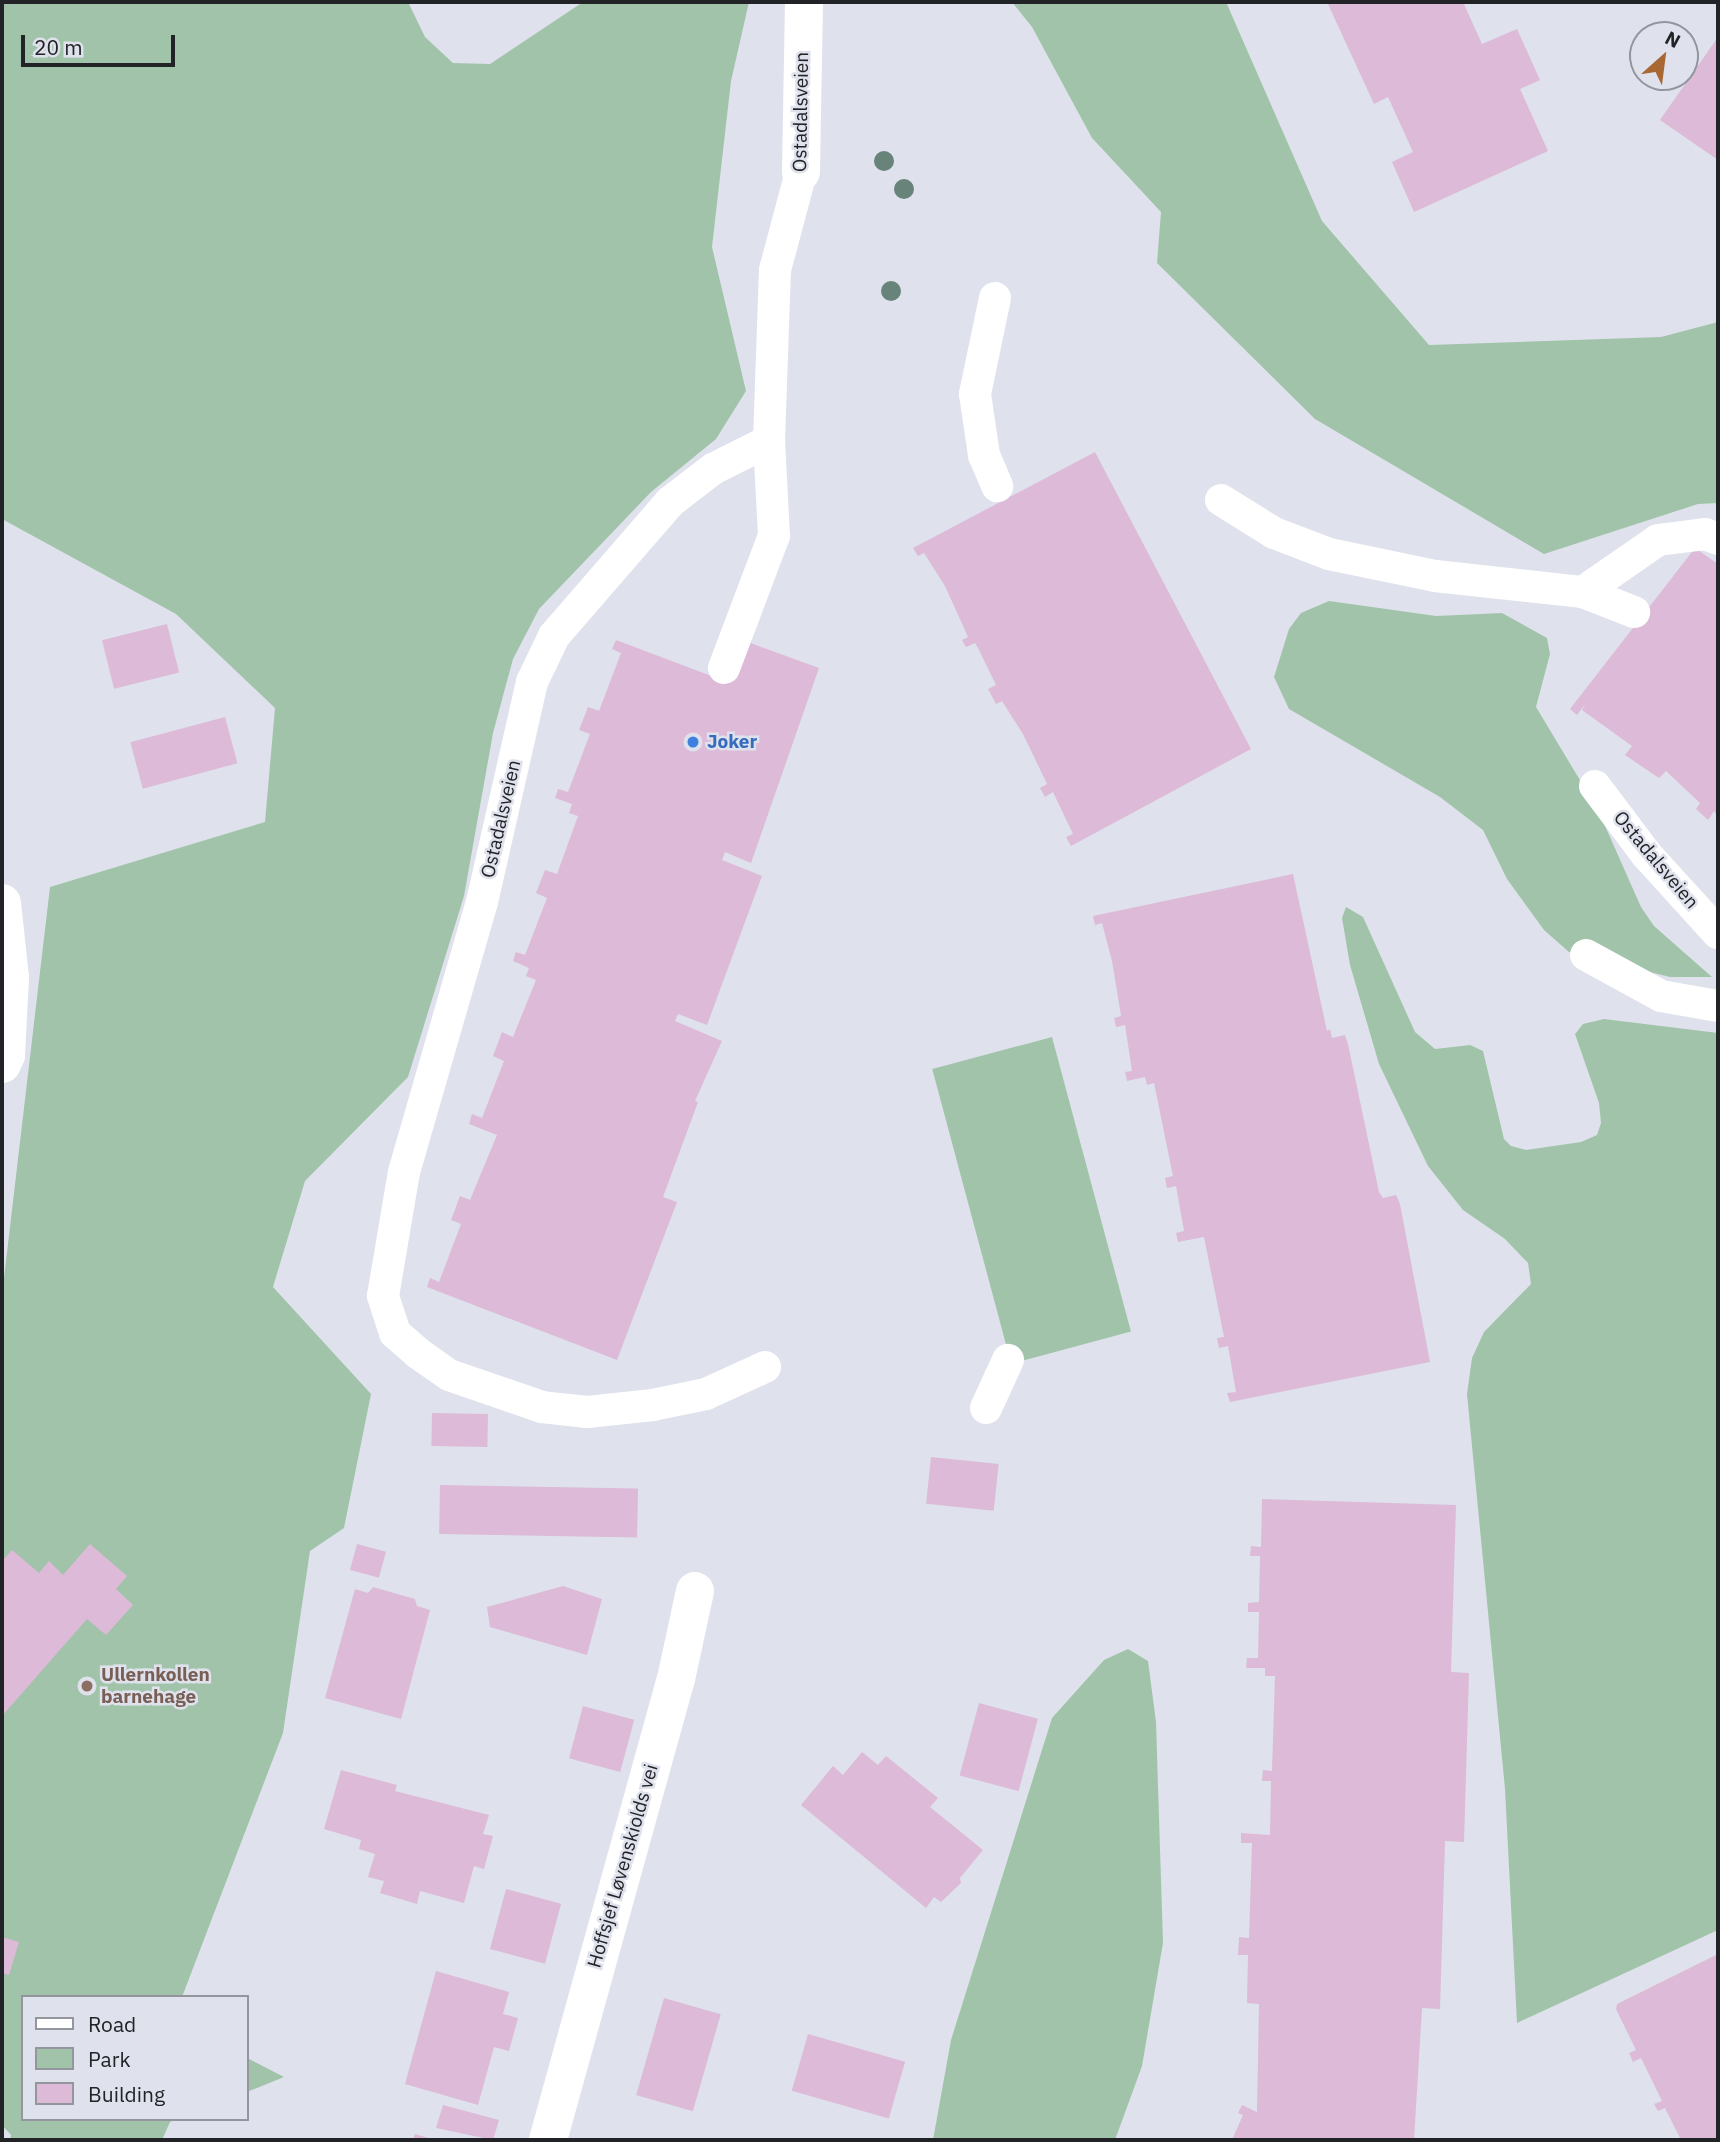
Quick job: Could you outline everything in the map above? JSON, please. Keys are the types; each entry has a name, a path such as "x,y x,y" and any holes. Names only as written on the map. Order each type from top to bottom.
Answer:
{"street":[{"name":"Ostadalsveien","path":"801,172 804,2"},
{"path":"2,903 10,978 6,1055 2,1064"},
{"name":"Hoffsjef Løvenskiolds vei","path":"548,2140 672,1692 695,1591"}],"lane":[{"name":"Ostadalsveien","path":"765,1367 706,1395 653,1405 587,1412 542,1407 449,1375 395,1333 383,1296 404,1172 482,902 533,682 554,636 670,502 713,469 769,441 775,271 801,172"},
{"path":"995,298 975,394 984,455 997,486"},
{"path":"724,668 774,537 769,441"},
{"path":"1222,500 1275,533 1380,567 1583,592 1634,612"},
{"path":"1583,592 1658,540 1684,534 1718,538"},
{"name":"Ostadalsveien","path":"1595,786 1646,854 1718,933"},
{"path":"1586,955 1661,996 1718,1006"},
{"path":"986,1408 1008,1360"}],"green space":[{"path":"2,2 408,2 425,37 453,63 490,64 583,2 749,2 731,81 712,247 746,391 716,439 651,492 539,609 513,659 493,733 464,896 408,1077 305,1181 273,1287 371,1394 344,1528 310,1551 283,1733 183,1995 21,1995 21,2121 172,2121 162,2140 10,2140 11,2135 2,2125 2,1295 50,887 265,822 275,708 176,614 2,519"},
{"path":"1012,2 1226,2 1322,221 1429,345 1661,337 1718,322 1718,503 1698,504 1544,554 1315,419 1157,263 1161,212 1092,138 1032,27"},
{"path":"1329,601 1436,616 1502,613 1547,638 1550,654 1536,707 1598,810 1641,907 1654,926 1712,977 1670,977 1569,952 1544,930 1507,879 1483,830 1440,797 1289,709 1274,677 1289,629 1301,613"},
{"path":"1346,907 1363,917 1415,1032 1435,1049 1470,1045 1483,1051 1504,1139 1511,1146 1526,1150 1581,1142 1597,1135 1601,1123 1599,1103 1575,1034 1583,1024 1604,1019 1718,1033 1718,1930 1517,2023 1505,1789 1467,1394 1472,1358 1484,1332 1531,1284 1528,1263 1505,1239 1463,1210 1428,1166 1379,1064 1350,965 1342,918"},
{"path":"1052,1037 1131,1332 1011,1364 932,1069"},
{"path":"1128,1649 1148,1661 1156,1722 1163,1943 1142,2066 1115,2140 933,2140 951,2040 1052,1718 1104,1660"},
{"path":"248,2059 284,2077 248,2092"}],"building":[{"path":"1327,2 1463,2 1482,44 1517,29 1540,80 1520,89 1548,151 1414,212 1392,162 1413,152 1388,97 1374,104"},
{"path":"1718,37 1718,160 1660,120 1680,91 1699,91 1699,64"},
{"path":"1095,452 1251,749 1071,846 1066,837 1073,834 1053,792 1045,797 1040,788 1047,784 1023,734 1002,701 996,704 988,689 996,685 979,650 975,643 966,647 962,640 968,637 945,586 924,553 918,556 913,548"},
{"path":"1695,548 1718,564 1718,817 1714,811 1708,820 1696,809 1700,803 1666,771 1659,778 1625,755 1632,746 1582,710 1586,703 1577,715 1570,709"},
{"path":"167,624 179,673 114,689 102,640"},
{"path":"616,640 730,683 745,641 819,668 751,863 725,852 722,860 762,876 707,1025 678,1014 675,1021 722,1041 695,1101 698,1102 663,1197 677,1202 617,1360 427,1287 430,1278 439,1282 461,1224 451,1220 460,1196 470,1200 497,1135 469,1124 472,1114 482,1118 504,1061 493,1056 502,1032 513,1037 536,980 526,976 529,968 513,961 516,952 525,955 547,898 536,893 545,870 557,874 578,816 569,813 572,804 555,798 558,789 568,792 590,734 579,730 588,707 599,711 621,653 612,649"},
{"path":"225,717 237,763 143,789 130,742"},
{"path":"1293,874 1327,1031 1330,1029 1332,1038 1345,1035 1348,1044 1379,1192 1383,1198 1396,1195 1400,1204 1430,1362 1230,1402 1227,1393 1236,1392 1228,1346 1219,1348 1217,1338 1224,1337 1204,1237 1178,1242 1176,1233 1184,1231 1176,1186 1167,1188 1165,1178 1173,1176 1154,1083 1147,1085 1145,1077 1127,1081 1125,1072 1132,1071 1125,1025 1116,1027 1114,1018 1121,1016 1112,961 1102,923 1095,925 1093,916"},
{"path":"432,1413 488,1414 487,1447 431,1446"},
{"path":"931,1457 999,1464 994,1511 926,1504"},
{"path":"440,1485 638,1488 637,1537 439,1534"},
{"path":"1262,1499 1456,1505 1451,1672 1469,1673 1464,1842 1445,1841 1440,2009 1422,2008 1414,2140 1232,2140 1243,2115 1238,2113 1242,2105 1257,2112 1259,2004 1247,2003 1248,1955 1238,1955 1239,1937 1249,1938 1252,1843 1241,1843 1241,1833 1270,1835 1271,1781 1262,1781 1263,1770 1272,1771 1275,1676 1265,1676 1265,1668 1246,1668 1247,1658 1258,1658 1259,1612 1248,1612 1248,1603 1259,1602 1260,1556 1250,1556 1251,1546 1261,1547"},
{"path":"90,1544 127,1576 116,1589 133,1605 106,1635 87,1619 2,1716 2,1561 12,1550 39,1573 49,1561 63,1575"},
{"path":"357,1544 386,1552 379,1578 350,1570"},
{"path":"563,1586 602,1599 587,1655 490,1627 487,1607"},
{"path":"373,1587 415,1599 417,1606 430,1610 401,1719 325,1698 355,1589 368,1593"},
{"path":"979,1703 1038,1719 1019,1791 960,1775"},
{"path":"583,1706 634,1720 620,1772 569,1758"},
{"path":"862,1752 878,1765 886,1756 938,1798 930,1807 983,1850 960,1878 961,1883 941,1902 934,1897 926,1908 801,1805 833,1766 843,1775"},
{"path":"341,1770 397,1785 395,1791 489,1815 483,1834 493,1836 484,1869 474,1866 464,1903 420,1891 417,1904 380,1893 384,1881 368,1877 375,1854 359,1849 361,1840 324,1829"},
{"path":"506,1889 561,1904 545,1964 490,1949"},
{"path":"2,1937 19,1942 9,1975 2,1973"},
{"path":"1718,1954 1718,2140 1681,2140 1665,2108 1658,2111 1654,2104 1662,2101 1641,2058 1633,2062 1629,2053 1636,2050 1616,2009 1617,2004"},
{"path":"436,1971 509,1992 503,2014 518,2018 509,2051 494,2047 478,2105 405,2084"},
{"path":"664,1998 721,2014 693,2111 636,2095"},
{"path":"808,2034 905,2062 889,2119 792,2091"},
{"path":"443,2105 499,2120 493,2140 436,2128"},
{"path":"415,2134 435,2140 413,2140"}],"place":[{"name":"Joker","path":"693,742"},
{"name":"Ullernkollen barnehage","path":"87,1686"}]}
